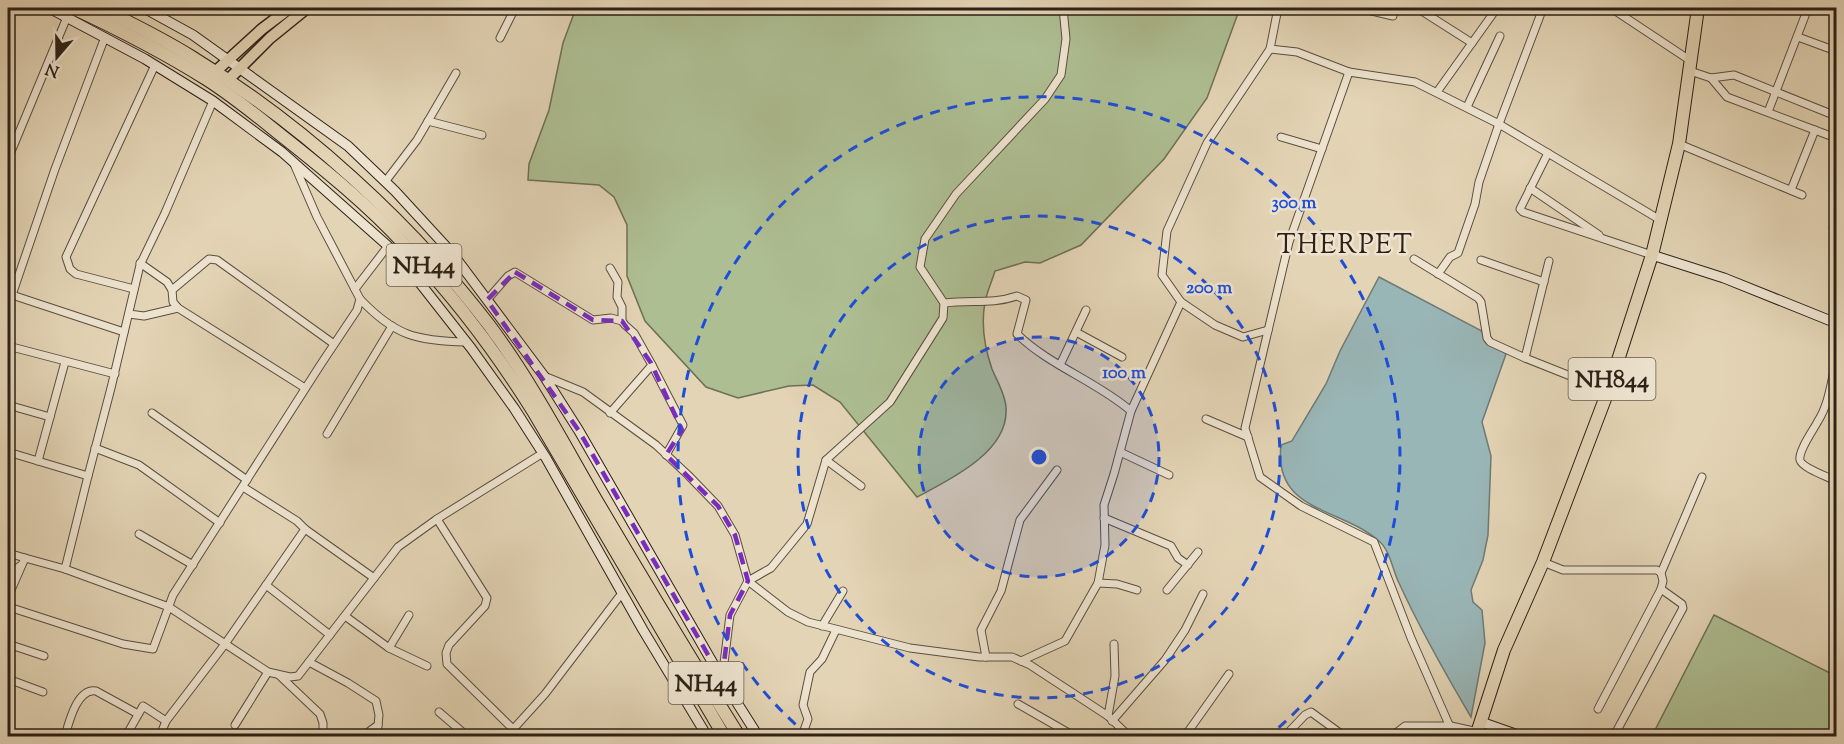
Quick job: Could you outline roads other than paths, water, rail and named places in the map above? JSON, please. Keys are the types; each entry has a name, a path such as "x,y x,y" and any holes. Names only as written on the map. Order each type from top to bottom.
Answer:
{"highway":[{"name":"NH44","path":"100,8 182,51 287,122 351,177 410,234 453,280 525,376 641,576 739,736"},
{"name":"NH844","path":"1478,730 1504,650 1543,562 1608,391 1652,255 1679,144 1698,8"},
{"name":"NH44","path":"70,12 110,25 205,78 302,152 404,243 432,274 502,362 724,736"}],"main road":[{"path":"215,72 290,8"},
{"path":"228,80 270,38 307,8"}],"street":[{"path":"49,8 70,12 105,37 213,102 293,162 388,246 466,342 543,453 622,593 707,736"},
{"path":"144,8 193,35 348,146 452,254 544,376 579,431 722,679 758,736"},
{"path":"500,38 515,8"},
{"path":"722,679 730,615 748,581 771,568 807,524 826,460 890,402 943,318 944,303 920,267 925,239 956,194 1045,99 1061,75 1066,39 1063,8"},
{"path":"1268,330 1243,337 1215,325 1181,302 1162,275 1167,231 1207,143 1270,49 1278,8"},
{"path":"1361,8 1393,16"},
{"path":"1417,8 1472,43"},
{"path":"1437,93 1497,8"},
{"path":"1438,274 1450,257 1458,253 1476,204 1479,182 1499,124 1544,8"},
{"path":"1611,8 1711,78 1727,97 1836,138"},
{"path":"1768,112 1808,8"},
{"path":"8,159 70,12"},
{"path":"1467,107 1500,36"},
{"path":"105,37 55,169 12,295 124,332"},
{"path":"1798,37 1836,51"},
{"path":"1270,49 1297,52 1349,72 1415,82 1499,124 1662,221"},
{"path":"134,289 76,274 70,269 66,257 154,65"},
{"path":"1349,72 1288,243 1245,428 1260,477 1301,506 1374,542 1411,638 1454,736"},
{"path":"385,182 417,140 456,73"},
{"path":"1711,78 1734,75 1836,116"},
{"path":"65,569 141,263 213,102"},
{"path":"428,121 482,135"},
{"path":"1791,190 1815,130"},
{"path":"1281,137 1322,149"},
{"path":"1679,144 1802,195"},
{"path":"1548,153 1521,205 1520,209 1523,212 1724,278 1836,323"},
{"path":"293,162 317,217 360,299 371,311 407,334 431,341 466,342"},
{"path":"1530,188 1606,240"},
{"path":"355,289 388,246"},
{"path":"172,290 209,259 213,259 334,344"},
{"path":"1414,260 1482,302 1487,338 1490,342 1608,391"},
{"path":"1481,260 1544,282"},
{"path":"1525,358 1549,261"},
{"path":"141,263 168,282 172,290 173,302 178,308 305,388"},
{"path":"610,268 618,282 617,297 622,307 622,321 634,333 683,425 666,455"},
{"path":"487,300 508,276 515,273 593,320 611,318 622,321"},
{"path":"944,303 1000,302 1017,296 1026,300 1017,334 1044,356 1119,401 1131,411"},
{"path":"23,561 8,597 8,603 12,608 123,644 153,649 173,595 357,310 360,299"},
{"path":"1021,661 1065,641 1098,583 1105,545 1104,506 1131,411 1181,302"},
{"path":"129,314 144,316 178,308"},
{"path":"1060,365 1086,310"},
{"path":"327,434 392,326"},
{"path":"1076,332 1122,357"},
{"path":"8,346 115,374"},
{"path":"38,461 65,362"},
{"path":"1836,362 1834,383 1821,416 1800,457 1806,467 1836,481"},
{"path":"610,413 652,365"},
{"path":"544,376 583,392 666,455 717,506 735,535 748,581 788,612 808,622 910,648 986,657 1012,657 1030,665 1110,718 1120,730 1129,736"},
{"path":"8,405 50,417"},
{"path":"152,413 305,529 374,578"},
{"path":"1206,419 1248,437"},
{"path":"95,448 139,465 220,523"},
{"path":"8,452 88,476"},
{"path":"1120,452 1169,475"},
{"path":"8,553 23,561 65,569 169,607 268,672 290,677 298,676 398,547 437,519 543,453"},
{"path":"826,460 861,486"},
{"path":"986,657 981,630 1001,591 1020,520 1057,470"},
{"path":"1598,709 1661,589 1663,581 1661,573 1702,477"},
{"path":"1104,518 1172,546 1178,558 1188,564"},
{"path":"437,519 487,598 485,606 449,645 446,653 447,664 513,729"},
{"path":"160,736 166,721 225,644 305,529"},
{"path":"139,534 193,565"},
{"path":"1167,590 1198,552"},
{"path":"8,576 23,561"},
{"path":"1543,562 1563,570 1657,570 1661,573"},
{"path":"1098,583 1117,584 1137,590"},
{"path":"266,585 330,635"},
{"path":"1614,736 1683,608 1680,601 1661,589"},
{"path":"822,626 843,591"},
{"path":"507,736 545,693 622,593"},
{"path":"1110,718 1166,660 1185,630 1203,594"},
{"path":"389,648 409,615"},
{"path":"345,616 389,648 428,666"},
{"path":"802,736 808,719 803,705 810,672 822,659 836,630"},
{"path":"8,644 44,656"},
{"path":"1110,718 1115,676 1114,644"},
{"path":"309,662 348,683 376,702 379,716 377,736"},
{"path":"236,725 268,672"},
{"path":"278,675 320,714 323,736"},
{"path":"1185,736 1229,675"},
{"path":"8,679 43,693"},
{"path":"65,736 80,698 90,690 138,714"},
{"path":"1018,704 1074,736"},
{"path":"126,736 143,706 166,721"},
{"path":"440,712 467,736"},
{"path":"1285,736 1305,715 1311,712 1344,736"},
{"path":"363,736 378,725"},
{"path":"1392,736 1405,726 1451,726 1521,736"},
{"path":"1114,736 1120,730"}],"water":[{"path":"1379,277 1480,330 1506,354 1482,422 1491,456 1488,535 1483,560 1471,590 1473,602 1482,610 1485,643 1471,717 1415,617 1389,556 1380,542 1365,531 1313,506 1299,496 1288,484 1281,467 1281,445 1292,441 1326,384 1340,351"}],"district":[{"name":"THERPET","path":"1345,244"}]}
